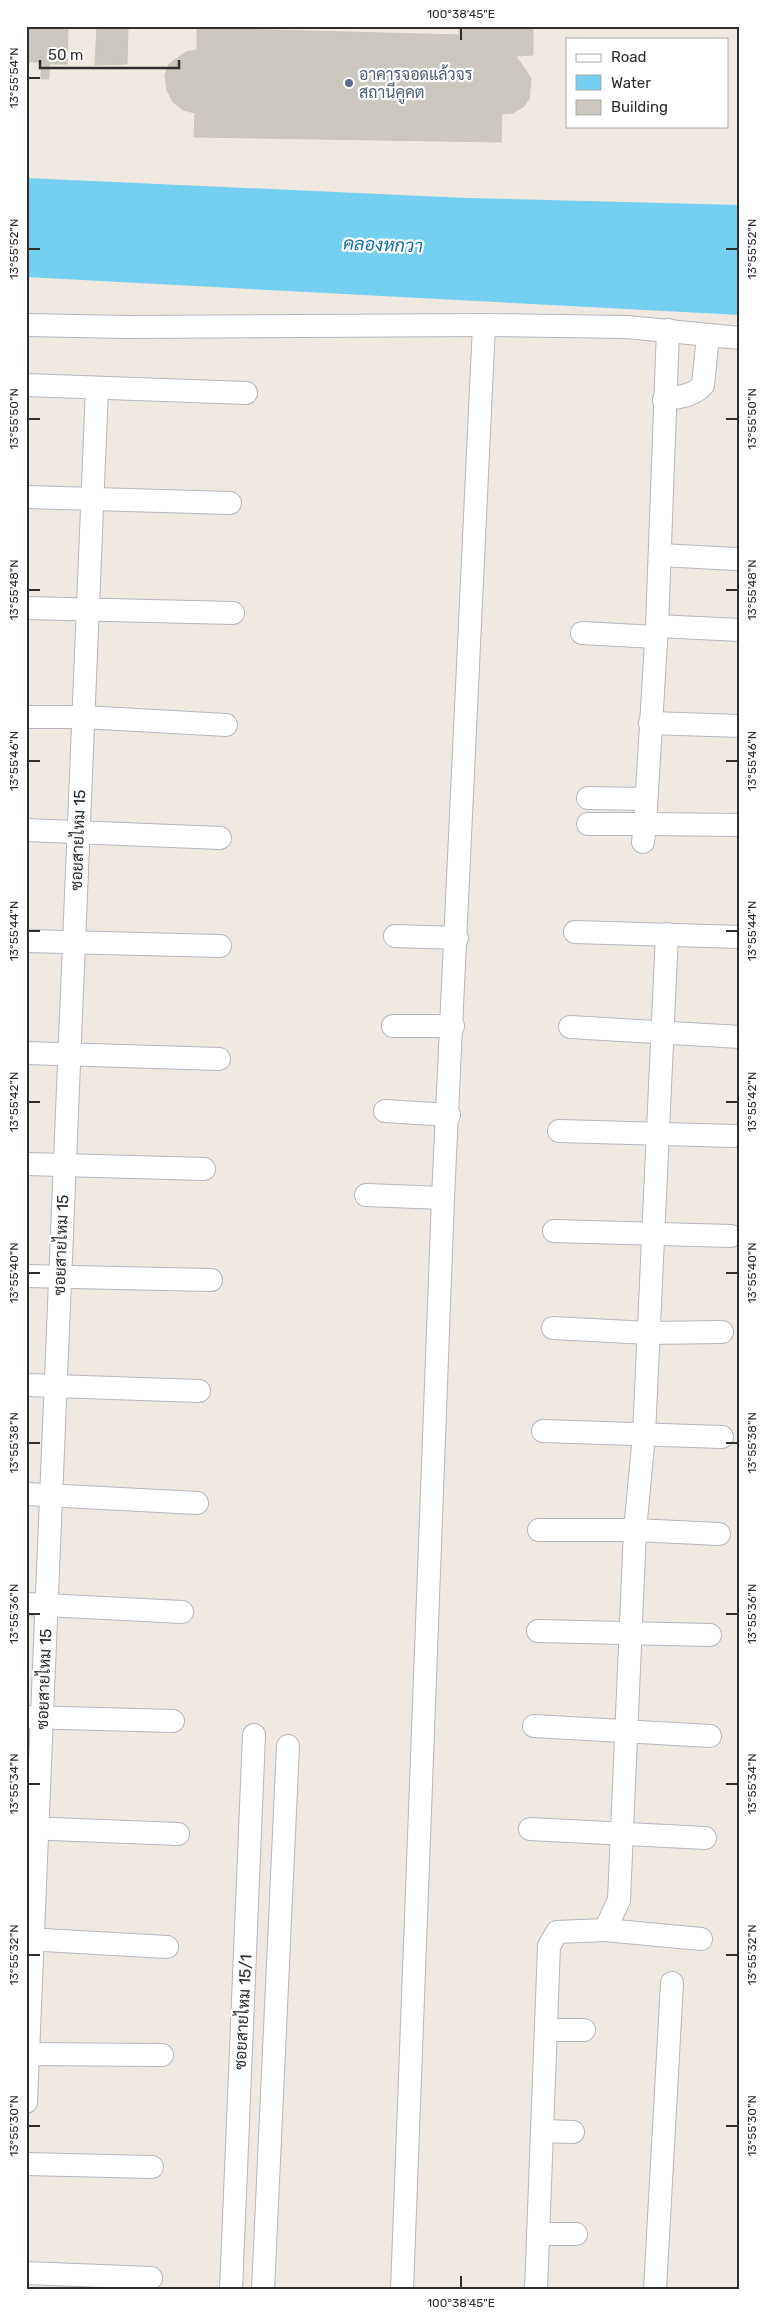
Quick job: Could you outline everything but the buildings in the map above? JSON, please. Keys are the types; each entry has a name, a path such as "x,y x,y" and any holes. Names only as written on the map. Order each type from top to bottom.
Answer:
{"street":[{"path":"26,325 126,327 484,325 627,327 740,338"},
{"path":"402,2290 444,1198 484,325"},
{"path":"644,833 657,632 668,330"},
{"path":"664,400 691,394 699,390 703,385 708,335"},
{"path":"26,385 246,393"},
{"name":"ซอยสายไหม 15","path":"26,2102 36,1604 51,1495 97,388"},
{"path":"26,497 230,503"},
{"path":"660,555 736,559"},
{"path":"26,608 233,613"},
{"path":"582,633 740,630"},
{"path":"26,717 83,717 226,725"},
{"path":"650,723 740,726"},
{"path":"588,798 646,799"},
{"path":"588,824 644,833 740,825"},
{"path":"26,830 220,838"},
{"path":"575,932 740,937"},
{"path":"605,1930 619,1900 635,1530 644,1435 667,934"},
{"path":"395,936 457,938"},
{"path":"26,942 220,946"},
{"path":"393,1026 453,1026"},
{"path":"570,1027 662,1034 740,1037"},
{"path":"26,1052 219,1059"},
{"path":"385,1111 449,1115"},
{"path":"559,1131 734,1136"},
{"path":"26,1164 204,1169"},
{"path":"366,1195 444,1198"},
{"path":"554,1231 732,1236"},
{"path":"26,1276 211,1280"},
{"path":"553,1328 649,1333 722,1332"},
{"path":"26,1385 199,1391"},
{"path":"543,1431 722,1437"},
{"path":"26,1494 196,1503"},
{"path":"538,1530 635,1530 719,1534"},
{"path":"36,1604 182,1612"},
{"path":"538,1631 710,1635"},
{"path":"34,1717 173,1721"},
{"path":"534,1726 710,1736"},
{"name":"ซอยสายไหม 15/1","path":"231,2290 254,1735"},
{"name":"ซอยสายไหม 15/1","path":"263,2290 288,1746"},
{"path":"32,1828 178,1834"},
{"path":"530,1829 705,1838"},
{"path":"536,2290 549,1946 557,1932 605,1930 700,1939"},
{"path":"30,1940 166,1947"},
{"path":"655,2290 672,1983"},
{"path":"546,2030 584,2030"},
{"path":"27,2054 162,2055"},
{"path":"240,2081 272,2081"},
{"path":"542,2131 573,2132"},
{"path":"26,2164 152,2167"},
{"path":"538,2234 576,2234"},
{"path":"26,2273 151,2278"}],"water":[{"name":"คลองหกวา","path":"26,178 467,198 740,205 740,315 26,277"}],"place":[{"name":"อาคารจอดแล้วจร สถานีคูคต","path":"349,83"}]}
